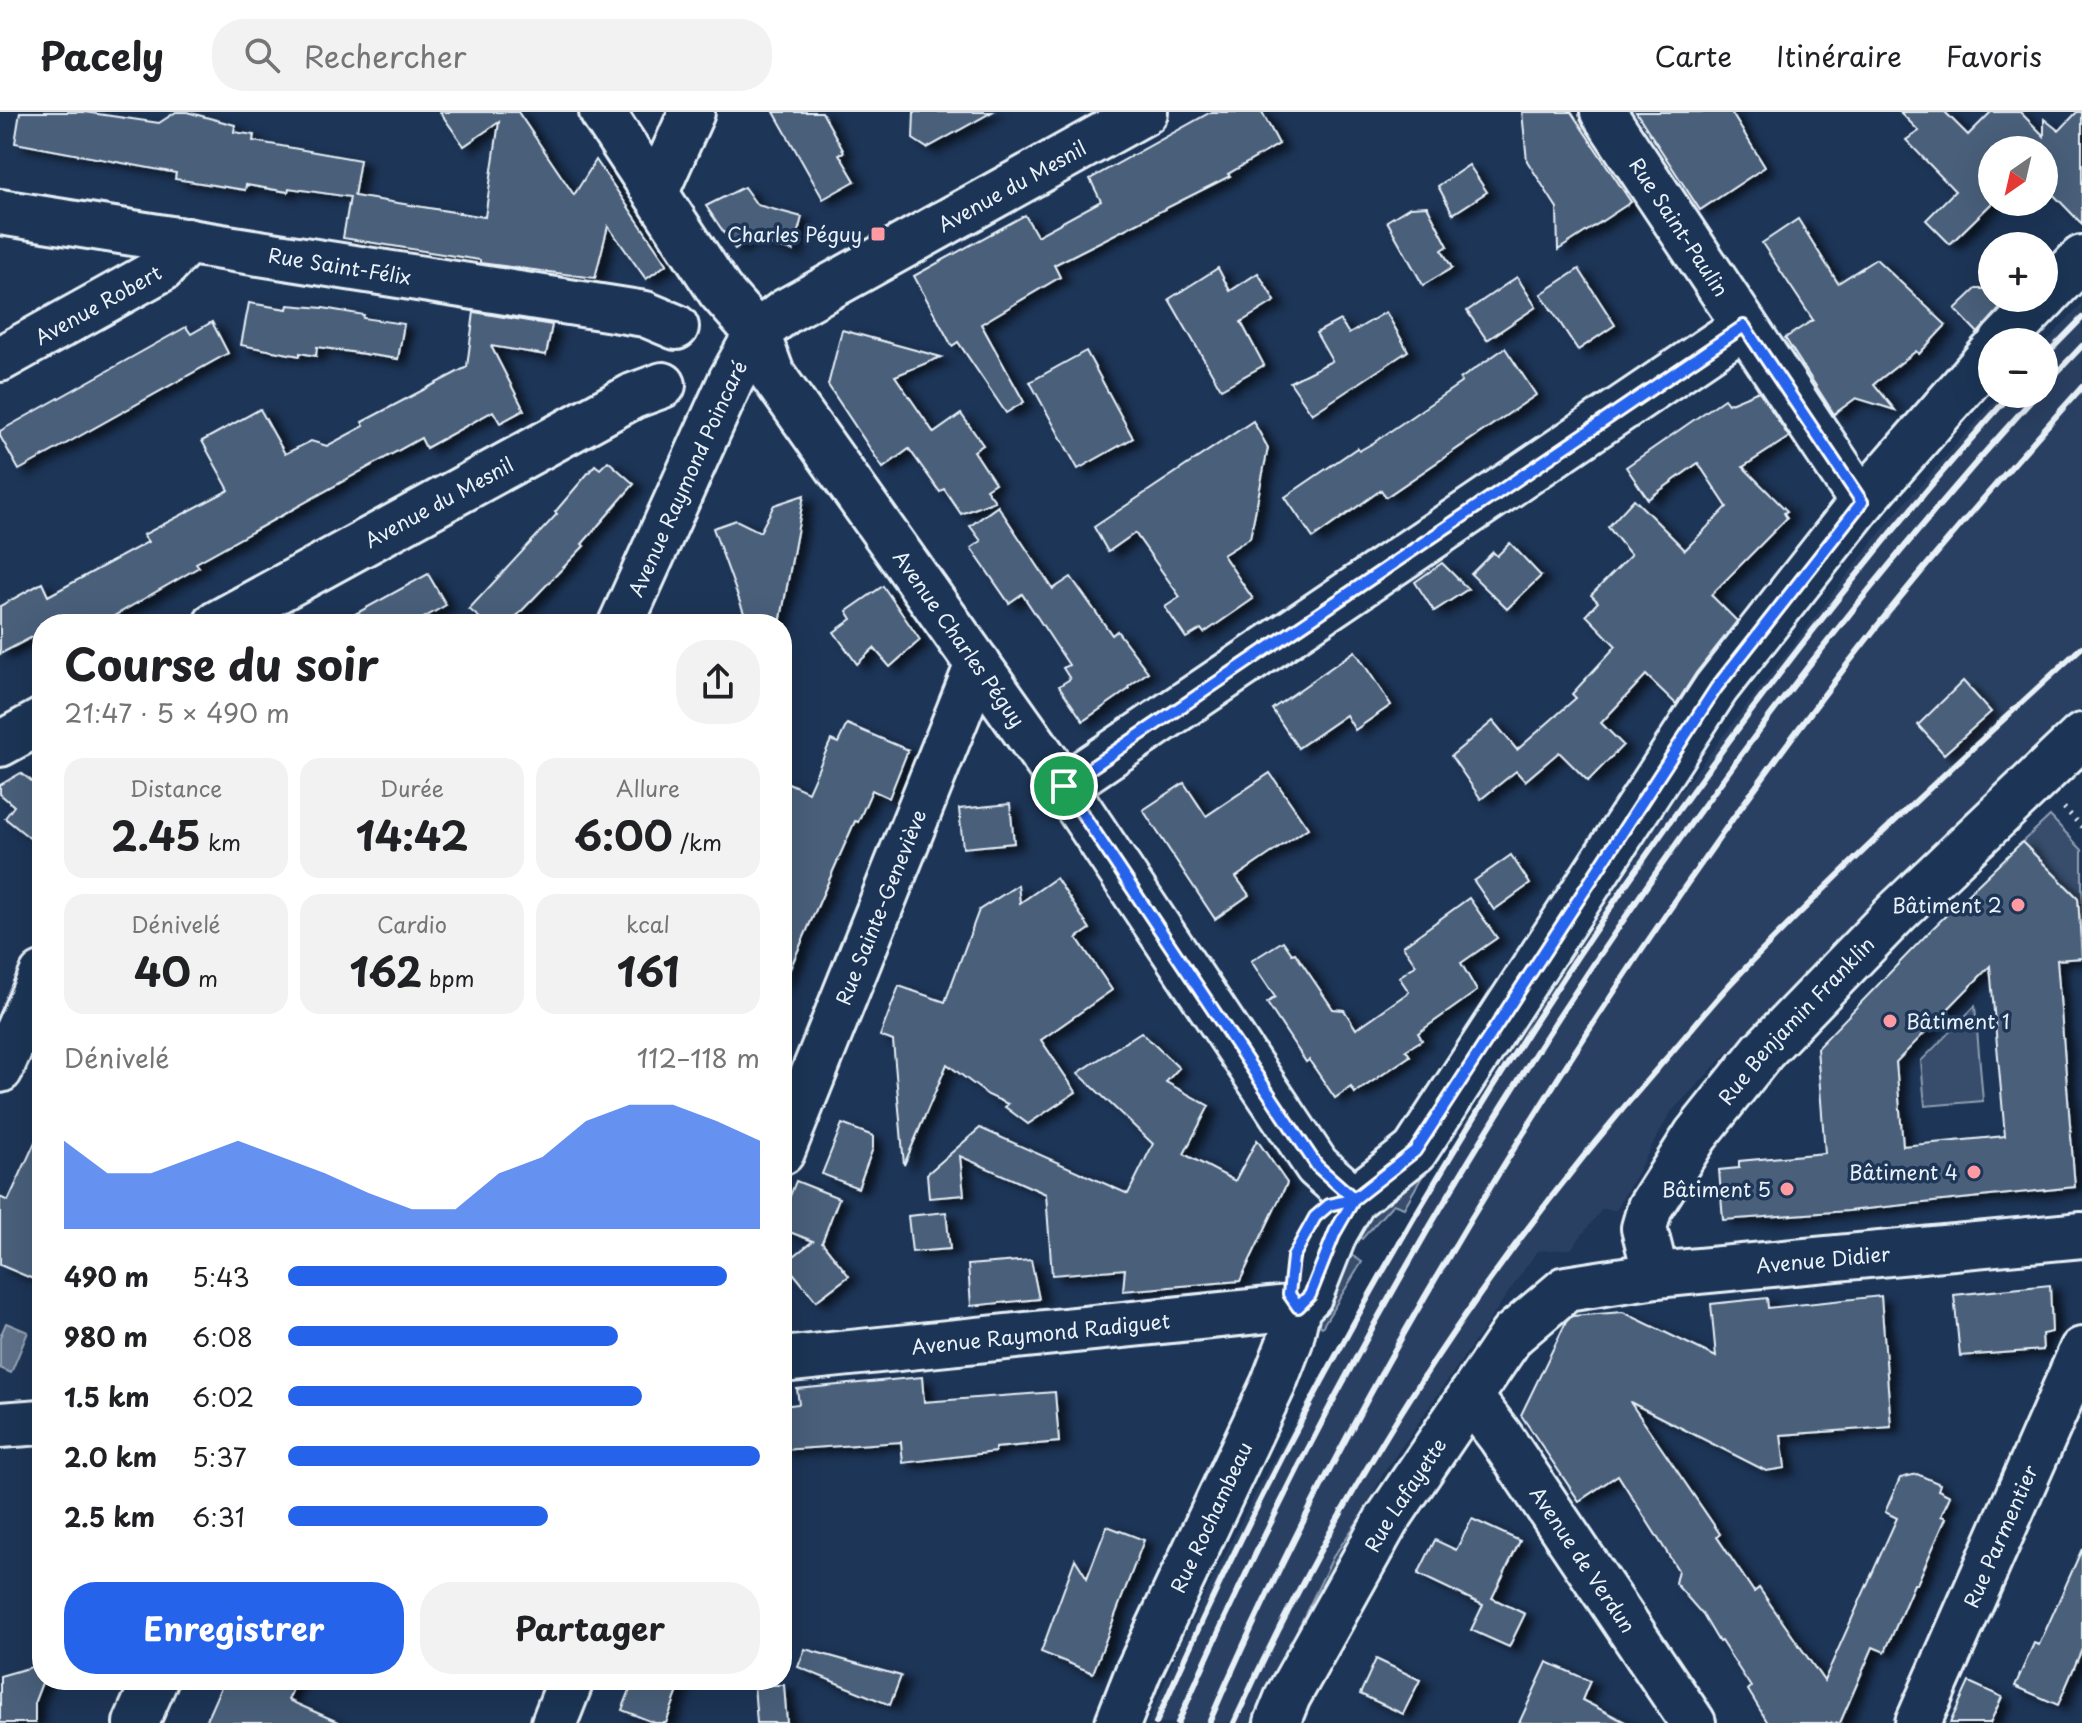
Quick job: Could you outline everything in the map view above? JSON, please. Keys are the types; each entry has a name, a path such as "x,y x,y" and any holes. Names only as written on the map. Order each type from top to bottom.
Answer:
{"street":[{"name":"Avenue Charles Péguy","path":"602,112 720,291 757,333 772,374 1064,786 1317,1166 1354,1199"},
{"path":"656,192 692,112"},
{"name":"Avenue du Mesnil","path":"757,333 786,311 1145,112"},
{"name":"Rue Saint-Paulin","path":"1603,112 1862,502"},
{"name":"Rue Saint-Félix","path":"0,212 645,314 676,327"},
{"name":"Avenue Robert","path":"0,359 162,269 187,241"},
{"path":"2058,283 2082,258"},
{"path":"710,422 683,412 663,385 664,355 676,327 720,291"},
{"path":"2015,328 2031,312"},
{"path":"1064,786 1744,326"},
{"name":"Avenue Raymond Poincaré","path":"625,614 710,422 757,333"},
{"path":"1354,1199 1415,1151 1716,688 1862,502 1978,369"},
{"name":"Avenue du Mesnil","path":"234,614 633,396 663,385"},
{"name":"Rue Sainte-Geneviève","path":"792,1127 978,664"},
{"path":"0,744 32,726"},
{"name":"Rue Benjamin Franklin","path":"1656,1275 1644,1228 1650,1207 1696,1135 1783,1029 1898,911 2082,736"},
{"path":"0,1070 32,998"},
{"name":"Rue Rochambeau","path":"1118,1723 1138,1672 1273,1385 1290,1341 1298,1307 1310,1295 1335,1232 1354,1199"},
{"name":"Avenue Didier","path":"1566,1289 1656,1275 2082,1235"},
{"name":"Rue Lafayette","path":"1277,1723 1288,1696 1386,1521 1512,1335 1566,1289"},
{"name":"Avenue Raymond Radiguet","path":"792,1359 1298,1307"},
{"name":"Rue Parmentier","path":"1918,1723 2082,1350"},
{"name":"Avenue de Verdun","path":"1470,1397 1500,1436 1693,1723"},
{"path":"0,1425 32,1423"},
{"path":"136,1723 151,1690"},
{"path":"554,1723 567,1690"}],"shaded area":[{"path":"2082,303 2082,707 1884,890 1671,1112 1616,1210 1602,1209 1571,1249 1537,1251 1384,1472 1273,1692 1261,1723 1148,1723 1179,1647 1258,1488 1437,1170 1636,849 1890,520 1989,408 2058,408 2058,330"},
{"path":"2050,816 2082,850 2082,948 2078,898 2022,842"},
{"path":"1975,1006 1983,1101 1925,1106 1921,1061"},
{"path":"1416,1172 1423,1175 1404,1208 1393,1204 1362,1239 1351,1231"},
{"path":"1339,1247 1362,1262 1322,1327 1315,1323"},
{"path":"6,1323 28,1332 11,1373 0,1368 0,1337"},
{"path":"1364,1512 1273,1692 1261,1723 1252,1723 1333,1557"}],"building":[{"path":"20,112 84,112 159,123 176,112 187,112 235,125 234,132 254,135 253,141 360,160 354,196 485,217 499,122 464,146 440,112 518,112 574,195 596,160 667,264 646,279 608,226 595,278 480,263 480,260 343,238 350,197 246,185 245,190 175,179 176,173 15,143"},
{"path":"774,112 822,112 844,152 839,154 855,181 823,199"},
{"path":"914,112 992,112 927,148 913,139"},
{"path":"1211,112 1262,112 1279,144 1228,174 1230,176 1054,265 1060,277 981,324 1024,402 1006,413 958,342 952,346 914,276 1025,215 1037,236 1101,201 1090,179"},
{"path":"1522,112 1571,112 1631,202 1558,250 1557,208 1527,161"},
{"path":"1636,112 1731,112 1765,167 1700,210"},
{"path":"1900,112 1945,112 1968,135 1991,112 2020,112 2044,136 1978,136 1979,216 1950,244 1926,220 1955,191 1906,140 1919,131"},
{"path":"2077,112 2082,112 2082,224 2058,199 2058,136 2044,136 2044,119 2059,131"},
{"path":"1469,165 1487,192 1453,214 1438,186"},
{"path":"744,187 757,205 802,217 793,251 748,239 735,249 706,206"},
{"path":"1427,206 1448,246 1442,250 1452,268 1423,285 1387,221 1410,207"},
{"path":"1798,219 1838,283 1876,259 1946,325 1919,354 1916,351 1874,384 1895,410 1856,398 1834,414 1785,338 1813,320 1762,243"},
{"path":"1218,268 1230,291 1258,273 1275,301 1241,322 1264,365 1221,389 1169,299"},
{"path":"1579,269 1615,325 1578,350 1541,294"},
{"path":"1517,277 1536,307 1487,340 1467,311"},
{"path":"1978,289 1978,312 1997,312 1982,328 1978,328 1978,333 1955,309"},
{"path":"249,303 287,309 288,305 323,308 404,324 398,359 317,347 316,356 300,353 300,356 241,345"},
{"path":"474,312 552,325 546,355 491,346 524,410 500,423 493,411 426,448 421,438 196,563 199,567 117,614 32,614 32,637 0,654 0,606 42,583 48,596 148,542 143,535 229,490 202,441 260,409 285,454 311,441 327,446 364,426 362,422 467,367"},
{"path":"1386,312 1408,351 1312,414 1290,382 1332,361 1316,333 1340,320 1349,334"},
{"path":"212,322 228,353 19,470 0,431 186,327 191,334"},
{"path":"842,330 941,357 895,376 934,433 961,414 983,445 974,451 995,483 986,489 995,501 961,514 944,489 940,492 909,449 883,468 828,385"},
{"path":"1505,348 1536,395 1386,497 1381,490 1313,538 1285,497 1357,448 1359,451 1373,443 1462,382 1460,379"},
{"path":"1086,351 1133,438 1078,469 1030,382"},
{"path":"1759,391 1789,437 1743,467 1787,511 1784,513 1787,518 1711,595 1737,621 1676,704 1646,675 1601,723 1623,745 1588,781 1559,752 1525,781 1516,771 1481,799 1451,756 1493,721 1517,750 1576,698 1572,694 1616,646 1586,615 1598,602 1591,595 1631,555 1608,527 1634,499 1685,550 1727,507 1698,463 1648,499 1626,467 1724,399 1728,404"},
{"path":"1253,421 1268,448 1250,538 1223,555 1253,599 1204,633 1201,629 1186,638 1165,607 1180,597 1135,533 1108,552 1094,527"},
{"path":"608,461 634,484 582,544 584,546 519,614 475,614 469,609 557,514 555,512 595,465 600,469"},
{"path":"804,495 782,614 744,614 713,528 736,520 760,532 774,505"},
{"path":"998,506 1053,589 1071,577 1112,635 1117,631 1148,672 1083,721 1059,686 1070,679 1063,668 1069,665 1022,594 1009,603 971,548 981,541 970,526"},
{"path":"1510,543 1541,576 1507,609 1471,574 1493,552 1497,556"},
{"path":"1442,563 1468,589 1434,611 1415,582"},
{"path":"428,574 446,605 430,614 355,614"},
{"path":"883,586 920,640 890,667 874,648 857,664 834,632 852,619 847,611"},
{"path":"1355,651 1391,705 1355,730 1346,715 1298,748 1272,709"},
{"path":"1963,681 1991,712 1944,754 1918,725"},
{"path":"847,724 908,750 889,798 872,790 858,822 855,821 792,964 792,785 808,792 831,740 838,743"},
{"path":"21,773 32,781 32,840 5,818 14,806 0,794 0,785"},
{"path":"1270,773 1308,828 1236,877 1249,895 1215,919 1143,810 1184,783 1206,816"},
{"path":"1010,804 1014,843 963,848 959,809"},
{"path":"2022,842 2078,898 2082,958 2057,960 2075,1187 1848,1211 1723,1220 1719,1170 1739,1168 1739,1161 1825,1153 1817,1048 1933,928","holes":["1990,966 2005,1136 1903,1146 1896,1062"]},
{"path":"1511,855 1530,884 1494,910 1474,881"},
{"path":"1056,878 1090,929 1077,938 1112,990 1041,1040 1076,1092 1028,1124 1005,1107 1008,1104 988,1095 947,1064 904,1165 893,1041 880,1036 899,986 945,1002 979,910 1018,885 1020,903"},
{"path":"1469,898 1497,938 1461,963 1477,991 1418,1033 1422,1040 1406,1050 1410,1056 1355,1093 1351,1087 1335,1098 1309,1060 1306,1062 1267,1003 1275,997 1251,961 1283,941 1292,954 1295,953 1333,1009 1344,1010 1356,1029 1409,992 1399,977 1416,965 1403,946"},
{"path":"1141,1032 1179,1068 1166,1082 1209,1106 1184,1154 1235,1181 1257,1140 1287,1183 1240,1281 1123,1291 1125,1269 1052,1275 1046,1194 960,1156 964,1195 929,1198 927,1174 980,1128 1128,1194 1153,1144 1078,1073"},
{"path":"842,1124 873,1136 873,1148 858,1188 822,1174"},
{"path":"32,1149 32,1279 0,1265 0,1197 8,1201"},
{"path":"796,1181 839,1198 822,1242 849,1276 816,1301 792,1272 792,1258 813,1241 792,1233 792,1191"},
{"path":"946,1212 950,1249 912,1252 908,1216"},
{"path":"1031,1260 1039,1299 971,1306 968,1265"},
{"path":"2050,1285 2052,1332 2042,1334 2043,1350 1960,1356 1954,1295"},
{"path":"1881,1296 1891,1427 1781,1435 1785,1468 1766,1471 1630,1402 1720,1534 1717,1537 1754,1592 1759,1588 1824,1681 1897,1518 1885,1512 1900,1478 1917,1474 1940,1484 1938,1490 1950,1496 1941,1516 1946,1518 1885,1652 1873,1647 1840,1723 1768,1723 1748,1690 1751,1687 1721,1641 1675,1583 1678,1570 1618,1475 1579,1501 1521,1415 1566,1322 1572,1316 1623,1312 1716,1357 1711,1304 1767,1298 1768,1308"},
{"path":"922,1377 924,1402 1055,1392 1059,1442 995,1448 995,1452 903,1463 901,1442 792,1449 792,1405 799,1404 797,1389"},
{"path":"1472,1519 1520,1541 1492,1598 1525,1614 1509,1647 1471,1630 1483,1605 1418,1574 1435,1540 1456,1550"},
{"path":"1107,1526 1144,1540 1093,1673 1041,1652 1075,1559 1087,1578"},
{"path":"2082,1549 2082,1649 2058,1705 2015,1686 2034,1643 2039,1645"},
{"path":"805,1649 901,1676 890,1705 798,1667"},
{"path":"1376,1659 1420,1680 1403,1714 1360,1694"},
{"path":"1547,1662 1590,1681 1582,1700 1627,1723 1519,1723"},
{"path":"32,1667 32,1690 39,1690 35,1701 35,1723 0,1723 0,1676"},
{"path":"1969,1682 2002,1697 1990,1723 1950,1723"},
{"path":"220,1690 292,1690 288,1700 340,1723 205,1723"},
{"path":"630,1690 678,1690 666,1723 655,1723 622,1710"},
{"path":"754,1690 784,1690 787,1723 757,1723"}],"railway":[{"path":"2058,343 2082,318"},
{"path":"2058,371 2082,346"},
{"path":"1209,1723 1274,1580 1345,1440 1461,1235 1590,1028 1729,824 1827,691 1927,564 2082,387"},
{"path":"1156,1723 1258,1505 1313,1397 1432,1187 1560,983 1672,819 1811,632 1909,511 1998,408"},
{"path":"1178,1723 1260,1545 1350,1368 1449,1194 1554,1024 1666,858 1785,697 1908,542 2025,408"},
{"path":"1234,1723 1323,1546 1424,1377 1538,1215 1599,1137 1722,993 1773,939 2082,647"}],"place":[{"name":"Charles Péguy","path":"878,234"},
{"name":"Bâtiment 2","path":"2018,905"},
{"name":"Bâtiment 1","path":"1890,1021"},
{"name":"Bâtiment 4","path":"1974,1172"},
{"name":"Bâtiment 5","path":"1787,1189"}],"route":[{"path":"1064,786 1317,1166 1354,1199 1319,1266 1310,1295 1298,1307 1289,1294 1293,1257 1315,1217 1329,1205 1354,1199 1415,1151 1716,688 1862,502 1744,326 1064,786"}]}
